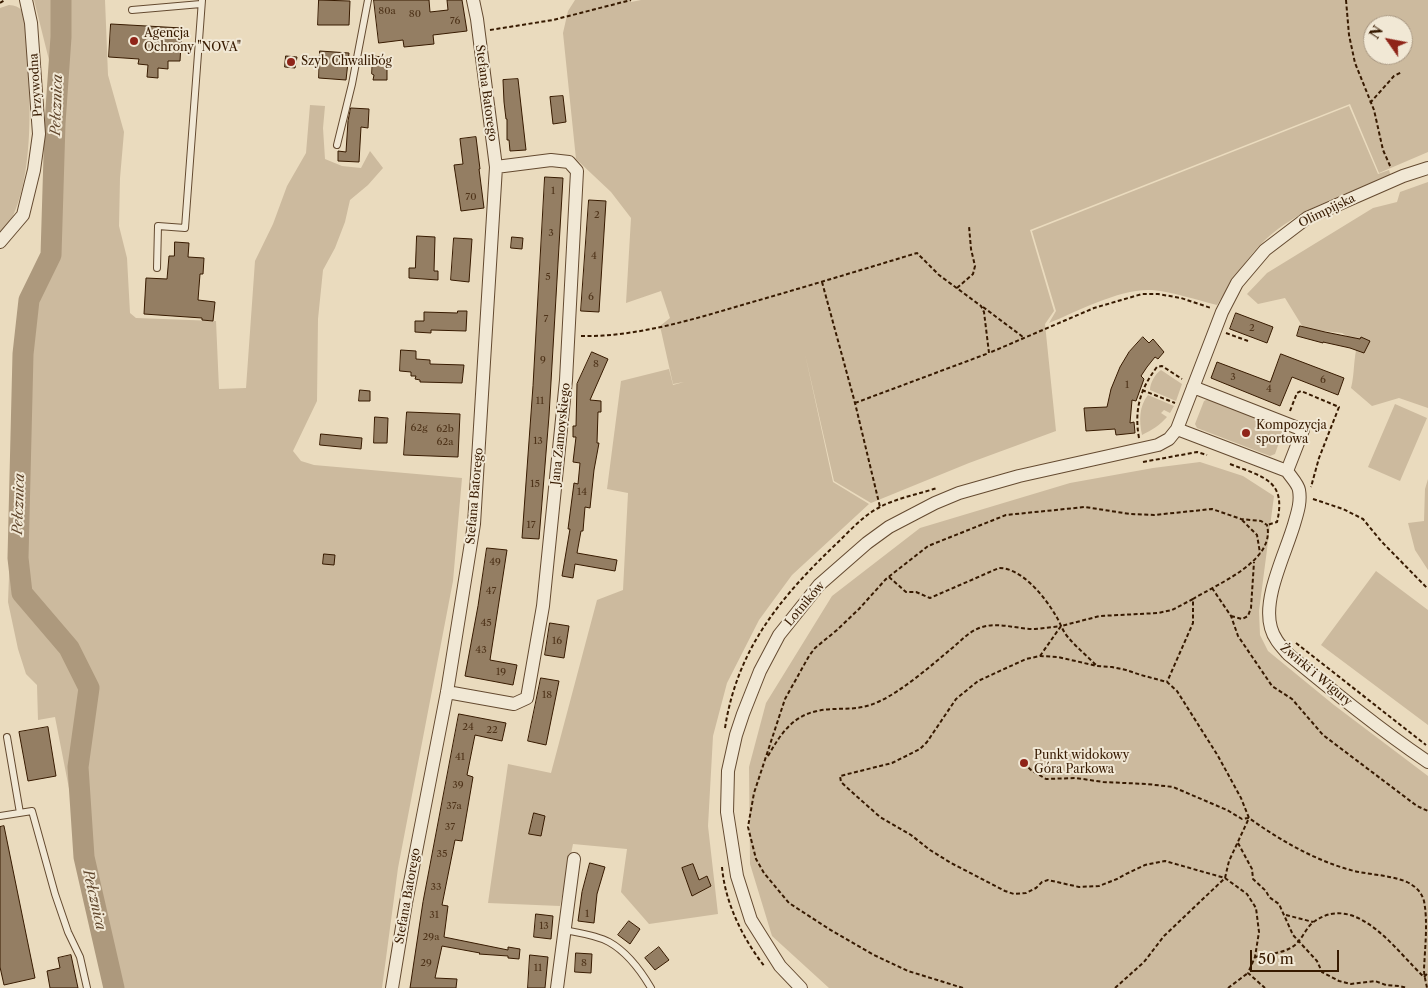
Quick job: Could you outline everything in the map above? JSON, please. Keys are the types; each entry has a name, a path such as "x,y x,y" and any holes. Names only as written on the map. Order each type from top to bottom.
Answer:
{"street":[{"name":"Przywodna","path":"0,242 23,215 34,170 39,134 32,23 26,0"},
{"name":"Stefana Batorego","path":"392,988 406,904 447,692 474,524 496,167 473,0"},
{"name":"Jana Zamoyskiego","path":"447,692 514,704 527,698 546,578 566,380 577,171 569,162 551,160 496,167"},
{"name":"Olimpijska","path":"1176,429 1190,384 1225,306 1238,283 1265,250 1307,218 1395,180 1428,168"},
{"path":"1190,384 1303,430 1287,471"},
{"path":"1176,429 1287,471 1299,488 1300,497"},
{"name":"Lotników","path":"800,988 780,966 751,920 737,876 727,812 728,771 736,735 760,671 779,636 819,585 867,543 889,527 935,502 959,493 1019,476 1158,445 1169,439 1176,429"},
{"name":"Żwirki i Wigury","path":"1300,497 1292,534 1278,570 1270,606 1271,630 1288,654 1366,717 1428,762"},
{"path":"557,988 574,859"}],"lane":[{"path":"337,145 352,84 368,0"},
{"path":"132,10 202,2 185,228 158,226 157,268"},
{"path":"7,737 20,813"},
{"path":"0,816 32,811 55,894 68,932 80,957 87,988"},
{"path":"564,930 609,942 635,965 651,988"}],"path":[{"path":"0,3 5,0"},
{"path":"478,31 553,20 631,0"},
{"path":"1346,0 1349,35 1355,63 1370,103 1383,150 1395,180"},
{"path":"1370,103 1394,76 1402,72"},
{"path":"957,288 973,274 975,266 971,250 969,226"},
{"path":"568,336 601,336 652,330 917,253 933,270 1023,337"},
{"path":"822,282 856,403 880,506"},
{"path":"856,403 988,353 1094,308 1142,294 1158,294 1181,298 1214,309"},
{"path":"981,306 984,312 988,353"},
{"path":"1221,332 1248,341"},
{"path":"1140,440 1137,414 1142,390 1151,374 1159,366 1190,384"},
{"path":"1142,390 1178,404"},
{"path":"1143,462 1196,452 1210,456"},
{"path":"1225,461 1258,474 1271,483 1278,494 1280,507 1277,522 1267,526"},
{"path":"724,736 728,710 742,665 764,624 806,574 856,526 880,506 938,488"},
{"path":"1300,497 1343,509 1363,519 1381,541 1428,589"},
{"path":"766,758 779,736 802,716 818,710 862,708 881,701 930,666 971,632 981,627 991,625 1034,629 1061,626 1100,616 1158,614 1172,610 1254,562 1269,536 1267,526 1261,520 1241,519 1212,509 1154,515 1130,514 1085,507 1018,512 1006,515 928,546 889,577 859,609 815,648 809,656 785,699 754,793 748,827 756,859 781,895 807,915 874,955 908,971 963,988"},
{"path":"1241,519 1256,535 1260,554"},
{"path":"1231,616 1242,619 1248,616 1251,608 1254,562"},
{"path":"889,577 906,592 916,592 930,598 999,568 1006,568 1020,574 1037,590 1055,614 1066,635 1097,666"},
{"path":"1212,588 1231,616 1238,636 1272,686 1292,698 1323,735 1417,806 1428,811"},
{"path":"1167,682 1193,623 1193,599"},
{"path":"1040,656 1061,626"},
{"path":"1228,988 1248,973 1255,958 1259,932 1256,908 1247,894 1225,878 1165,861 1146,865 1099,886 1079,887 1048,880 1026,893 1014,894 1004,891 951,864 911,835 880,817 841,782 840,776 892,763 920,749 956,700 978,681 1009,666 1040,656 1058,657 1097,666 1112,667 1167,682 1177,691 1218,756 1241,798 1249,818 1299,850 1355,871 1387,876 1417,888 1425,903 1427,917 1424,977 1427,986"},
{"path":"1024,762 1031,770 1046,779 1076,778 1173,787 1227,810 1242,819 1249,818"},
{"path":"1115,988 1144,962 1164,936 1225,878 1230,861 1249,818"},
{"path":"1238,842 1252,869 1253,879 1266,891 1269,897 1279,904 1292,935 1317,960 1322,972 1339,981 1351,984 1375,981 1386,986 1407,988"},
{"path":"722,866 730,902 739,926 752,950 768,971"},
{"path":"1255,958 1294,946 1313,922 1322,916 1337,913 1350,914 1364,920 1379,931 1424,977"},
{"path":"1285,915 1313,922"},
{"path":"1248,973 1265,988"},
{"path":"1424,977 1428,973"}],"shaded area":[{"path":"34,0 105,0 108,75 124,132 120,178 119,226 127,258 130,313 136,318 216,321 219,389 246,388 255,261 273,224 287,186 306,153 310,105 325,106 323,128 325,159 342,166 361,168 370,151 383,168 368,185 350,200 345,222 335,248 323,270 318,319 317,401 293,451 301,461 314,465 462,478 453,581 398,868 382,988 108,988 55,717 38,720 37,685 26,674 18,649 8,602 18,349 22,302 29,285 48,260 56,231 50,64"},
{"path":"575,0 631,0 631,2 641,0 1428,0 1428,152 1379,173 1350,104 1030,230 1054,311 1045,324 1056,431 969,463 871,503 834,481 805,354 833,482 869,504 792,575 759,620 727,683 713,736 708,826 718,914 649,924 621,892 627,849 573,844 560,906 488,903 508,764 551,773 597,600 623,590 628,493 607,489 621,381 669,369 673,385 684,382 673,384 660,326 670,318 661,291 626,303 631,218 611,192 576,159 563,33 568,11"},
{"path":"9,5 21,10 26,22 30,104 29,134 27,164 21,192 13,217 0,238 0,8"},
{"path":"1349,106 1378,174 1389,170 1391,176 1325,202 1308,210 1278,229 1251,255 1217,305 1168,292 1140,290 1113,296 1049,323 1056,311 1032,231"},
{"path":"1428,182 1428,408 1399,398 1372,406 1351,388 1358,343 1342,333 1304,329 1285,298 1258,304 1247,294 1267,273 1373,208 1397,202 1400,192"},
{"path":"1161,370 1182,384 1176,401 1150,390 1153,379"},
{"path":"1148,395 1174,406 1170,413 1164,410 1161,413 1167,417 1162,422 1142,435 1140,414"},
{"path":"1208,399 1281,427 1283,431 1275,454 1270,456 1197,428 1195,424 1204,401"},
{"path":"1395,404 1427,418 1400,481 1368,467"},
{"path":"1200,462 1243,476 1274,496 1259,611 1260,635 1268,651 1334,705 1428,776 1428,988 829,988 772,936 750,864 749,767 766,703 832,596 920,528 1070,483 1153,468"},
{"path":"1428,479 1428,570 1415,550 1408,523 1424,521 1425,489"},
{"path":"1376,571 1428,610 1428,725 1321,645"}],"building":[{"path":"319,0 350,1 349,25 318,25"},
{"path":"374,0 429,0 430,12 448,10 447,0 462,0 467,31 433,35 434,44 404,47 403,40 379,43"},
{"path":"111,24 182,28 180,61 168,61 168,69 158,68 158,78 147,77 148,65 138,64 139,59 109,57"},
{"path":"320,51 349,53 346,80 319,78"},
{"name":"Szyb Chwalibóg","path":"286,56 297,57 295,68 285,67"},
{"path":"373,56 383,57 383,60 387,61 387,80 373,80"},
{"path":"518,79 526,150 510,151 509,140 507,140 503,80"},
{"path":"563,96 566,122 553,124 550,97"},
{"path":"351,108 369,109 368,128 361,127 359,162 338,161 338,151 346,152 348,121"},
{"path":"476,137 484,208 461,211 454,165 463,164 460,139"},
{"path":"545,177 563,178 549,416 539,539 522,538"},
{"path":"589,200 606,201 599,312 581,311"},
{"path":"417,236 435,237 434,271 438,271 438,280 409,278 409,268 415,268"},
{"path":"512,237 523,238 522,249 511,248"},
{"path":"454,238 472,239 469,282 451,280"},
{"path":"175,242 189,243 188,257 204,258 203,274 200,274 198,300 215,302 213,321 202,320 202,318 144,314 146,278 167,279 169,256 174,256"},
{"path":"458,311 467,311 466,331 431,330 431,333 415,332 415,321 424,321 424,312 457,313"},
{"path":"1236,313 1273,327 1267,343 1230,329"},
{"path":"1300,326 1360,339 1361,337 1370,341 1364,353 1297,336"},
{"path":"1143,337 1149,343 1153,339 1164,352 1158,359 1155,357 1141,376 1144,379 1136,401 1132,400 1130,423 1134,422 1135,433 1116,435 1115,429 1086,431 1084,408 1107,407 1111,389 1120,367 1129,352"},
{"path":"401,350 416,351 416,359 430,360 430,364 464,365 462,383 420,382 420,380 415,379 416,376 411,376 411,372 400,371"},
{"path":"592,352 608,359 590,400 601,401 601,412 598,412 597,443 599,443 590,508 585,507 583,531 581,531 577,553 617,560 615,571 575,564 573,578 562,576 570,529 568,529 574,483 578,484 580,463 573,462 576,437 573,437 573,426 576,426 577,384"},
{"path":"1281,354 1344,378 1338,395 1292,377 1280,406 1211,378 1217,362 1270,382"},
{"path":"360,390 370,391 370,401 359,401"},
{"path":"407,412 460,414 458,457 404,455"},
{"path":"375,417 388,418 387,443 374,443"},
{"path":"321,434 362,438 361,449 320,445"},
{"path":"487,548 507,550 490,660 517,665 513,685 465,676"},
{"path":"324,554 335,555 334,565 323,564"},
{"path":"550,623 569,626 564,658 545,655"},
{"path":"541,678 559,681 546,745 528,741"},
{"path":"459,714 506,723 502,741 475,735 467,775 473,777 462,841 455,840 442,905 448,906 444,937 508,950 508,947 520,949 519,959 508,958 508,956 479,954 442,946 435,978 457,979 456,988 410,988 423,902"},
{"path":"48,727 56,776 28,781 19,732"},
{"path":"534,813 545,816 541,836 529,834"},
{"path":"4,826 35,978 4,985 0,967 0,827"},
{"path":"590,863 605,867 597,894 594,923 578,921 582,892"},
{"path":"693,864 699,880 707,876 711,886 692,896 682,868"},
{"path":"536,914 553,916 551,939 534,937"},
{"path":"629,921 640,929 630,944 618,935"},
{"path":"659,947 669,960 655,970 645,958"},
{"path":"576,953 592,954 591,973 575,972"},
{"path":"71,955 78,988 50,988 47,971 60,968 58,958"},
{"path":"530,955 548,957 545,988 528,988"}],"waterway":[{"name":"Pełcznica","path":"61,0 51,255 29,300 23,354 18,558 22,593 69,648 89,688 78,767 84,857 114,988"}],"place":[{"name":"Agencja Ochrony \"NOVA\"","path":"134,41"},
{"name":"Szyb Chwalibóg","path":"291,62"},
{"name":"Kompozycja sportowa","path":"1246,433"},
{"name":"Punkt widokowy Góra Parkowa","path":"1024,763"}]}
